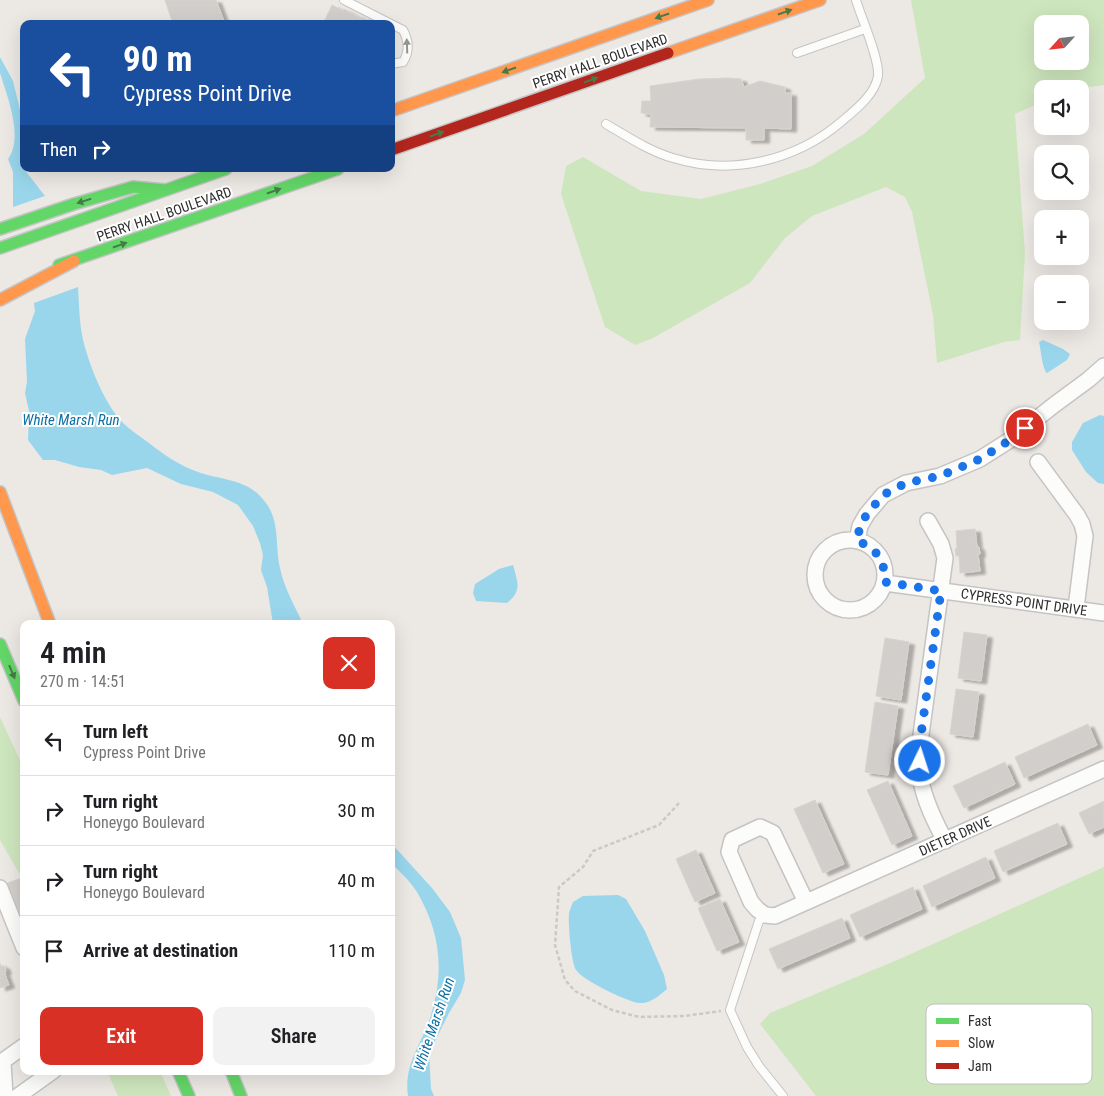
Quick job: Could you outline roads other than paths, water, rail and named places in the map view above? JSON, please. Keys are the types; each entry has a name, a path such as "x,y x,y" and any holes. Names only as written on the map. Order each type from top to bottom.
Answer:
{"main road":[{"name":"PERRY HALL BOULEVARD","path":"395,110 708,0"},
{"name":"PERRY HALL BOULEVARD","path":"395,149 820,0"},
{"name":"PERRY HALL BOULEVARD","path":"0,248 217,172"},
{"name":"PERRY HALL BOULEVARD","path":"8,283 329,172"},
{"path":"0,229 74,204 133,187 166,190"},
{"path":"0,300 74,261"},
{"path":"0,492 48,620"},
{"path":"0,518 43,620"},
{"path":"0,644 20,692"},
{"path":"180,1075 189,1096"},
{"path":"233,1075 241,1096"}],"street":[{"path":"857,541 860,526 867,514 883,495 906,483 940,476 980,459 1010,440 1104,366"},
{"path":"1038,462 1082,524 1085,536 1076,608"},
{"path":"928,521 941,544 945,558 920,742 921,780 925,797 945,841"},
{"path":"857,541 867,545 876,552 885,572 885,582 880,594 872,603 851,611 840,609 830,604 821,596 816,583 815,573 818,562 824,552 834,544 857,541"},
{"name":"CYPRESS POINT DRIVE","path":"885,582 1104,613"},
{"name":"DIETER DRIVE","path":"765,915 775,916 1104,769"},
{"path":"765,915 751,902 729,852 732,840 760,827 773,833 806,902"},
{"path":"0,888 20,938"},
{"path":"5,1096 3,1061 20,1049"},
{"path":"18,1096 47,1075"}],"lane":[{"path":"344,0 383,20"},
{"path":"606,124 654,151 674,158 717,166 758,162 797,150 833,128 852,113 874,87 878,68 856,0"},
{"path":"395,26 403,30 408,45 407,56 403,62 395,63"},
{"path":"797,53 865,29"},
{"path":"765,915 759,921 730,1010 747,1048 783,1096"}],"water":[{"path":"0,57 13,81 20,110 20,172 26,172 45,196 13,207 13,172 8,159 13,150 13,116 0,73"},
{"name":"White Marsh Run","path":"78,287 79,313 86,352 108,403 122,422 178,463 198,472 245,485 266,502 271,511 276,529 278,558 282,575 301,620 272,620 267,587 261,570 263,555 260,543 253,526 238,505 213,492 181,484 147,468 112,475 101,470 79,467 55,460 43,460 28,440 29,411 25,393 27,382 25,339 35,311 34,303"},
{"path":"1043,340 1070,354 1067,360 1047,373 1039,342"},
{"path":"1100,415 1104,416 1104,484 1098,483 1086,472 1072,450 1072,442 1083,423"},
{"path":"513,565 518,586 512,599 507,603 476,601 473,593 475,584 499,569"},
{"name":"White Marsh Run","path":"395,847 432,888 450,912 461,938 465,980 461,993 429,1053 431,1089 434,1096 408,1096 407,1086 410,1067 428,1024 437,989 439,972 436,940 432,924 417,892 395,867"},
{"path":"618,895 626,899 645,931 664,975 667,989 655,999 644,1003 634,1002 606,990 580,974 574,965 570,942 569,918 573,902 583,896"}]}
